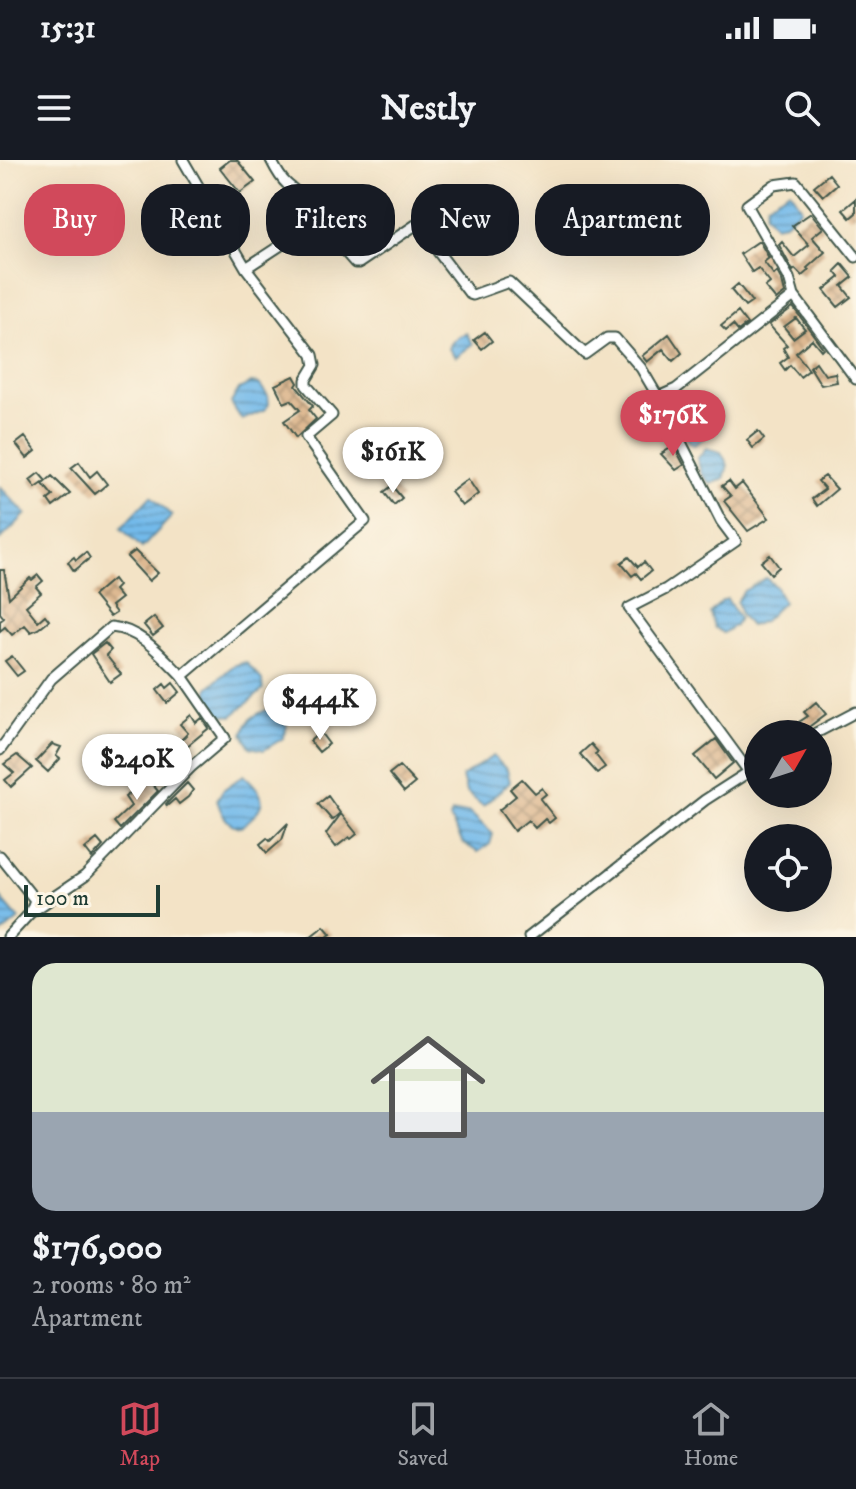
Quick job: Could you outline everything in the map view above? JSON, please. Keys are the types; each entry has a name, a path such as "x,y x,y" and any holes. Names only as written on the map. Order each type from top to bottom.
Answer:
{"street":[{"path":"182,676 365,521 306,437 332,415 306,385 315,365 313,355 246,268 183,160"},
{"path":"271,160 288,184"},
{"path":"856,257 796,182 774,185 747,205 789,278 794,296 856,379"},
{"path":"395,239 417,224 470,294 509,282 585,354 607,338 615,338 641,368 721,521 736,541 666,589 629,608 744,756"},
{"path":"246,268 266,255"},
{"path":"349,256 355,263 369,256"},
{"path":"658,397 676,389 794,296"},
{"path":"0,750 51,679 111,627 131,632 147,642 182,676 225,738 191,767 85,876 30,913 8,937"},
{"path":"832,725 856,712"},
{"path":"529,937 705,800 744,775"},
{"path":"0,856 35,900 30,913"}],"water":[{"path":"790,190 801,208 785,223 774,225 765,214 767,204"},
{"path":"466,333 473,344 456,357 450,346"},
{"path":"251,383 259,384 268,396 269,404 265,410 242,420 231,403 239,389"},
{"path":"704,414 711,419 715,430 694,445 689,443 683,432"},
{"path":"706,448 721,452 728,465 724,479 711,484 702,475 697,459"},
{"path":"0,487 26,514 0,540"},
{"path":"151,496 172,516 142,548 121,528"},
{"path":"766,578 776,587 783,602 764,621 750,626 741,615 737,601 744,591"},
{"path":"727,599 739,618 723,633 714,627 710,613"},
{"path":"246,662 262,680 263,690 232,716 218,714 208,701 208,688 233,666"},
{"path":"270,709 286,723 283,738 264,750 250,747 243,734 247,724 256,715"},
{"path":"493,756 507,770 510,782 483,806 466,792 462,777"},
{"path":"244,775 258,790 262,802 256,814 241,827 228,821 217,800 223,790"},
{"path":"469,812 493,834 490,844 478,852 463,843 450,819 452,813"},
{"path":"0,897 19,919 0,935"}],"building":[{"path":"230,160 237,160 255,182 250,186 233,184 220,168"},
{"path":"829,174 837,184 823,196 814,186"},
{"path":"856,199 856,213 850,218 843,210"},
{"path":"811,213 823,228 812,237 825,252 802,276 795,269 793,271 779,245 782,242 794,257 809,245 792,226"},
{"path":"759,241 769,258 764,262 774,275 777,272 782,281 785,293 776,300 765,287 770,283 758,268 752,272 740,254"},
{"path":"842,264 853,277 842,286 851,297 838,307 824,290 840,277 835,271"},
{"path":"738,284 752,302 745,307 731,290"},
{"path":"793,307 823,348 821,350 812,339 796,353 809,370 800,377 790,365 785,370 780,363 788,357 783,348 787,345 769,325","holes":["796,318 805,329 793,338 784,327"]},
{"path":"738,312 747,324 738,331 733,325 726,331 721,326"},
{"path":"485,332 492,341 482,349 474,340"},
{"path":"669,334 682,353 673,361 663,349 647,362 642,356"},
{"path":"816,362 825,375 835,373 837,382 821,385 810,367"},
{"path":"294,376 298,383 296,386 313,406 309,410 316,419 296,438 284,421 300,410 291,400 284,403 275,385"},
{"path":"758,431 764,439 753,448 747,440"},
{"path":"25,437 36,451 27,458 16,444"},
{"path":"674,446 684,465 676,470 661,454"},
{"path":"79,462 90,477 97,471 107,484 95,494 71,468"},
{"path":"39,473 46,481 36,488 30,480"},
{"path":"52,476 70,494 53,507 48,500 53,496 43,484"},
{"path":"825,476 837,489 817,506 812,499 825,489 818,481"},
{"path":"468,479 478,494 462,506 451,492"},
{"path":"729,481 735,489 742,483 769,518 748,531 724,501 731,496 722,486"},
{"path":"392,486 402,498 394,505 384,492"},
{"path":"135,551 158,573 149,581 127,557"},
{"path":"86,552 90,558 74,571 68,562"},
{"path":"770,555 779,567 771,574 761,562"},
{"path":"629,557 638,567 644,562 651,571 641,579 636,573 632,576 621,563"},
{"path":"0,570 4,570 9,598 30,578 32,580 38,575 43,581 36,587 41,593 26,606 38,621 45,615 49,620 38,629 31,632 25,625 12,635 5,627 0,631 0,621 4,618 0,613"},
{"path":"113,579 118,586 114,590 121,598 111,606 116,613 110,617 93,596"},
{"path":"154,617 163,628 153,636 144,625"},
{"path":"105,643 111,650 106,655 121,674 110,682 91,654"},
{"path":"12,656 24,671 17,676 5,661"},
{"path":"173,683 180,692 167,703 157,690 164,684 167,688"},
{"path":"816,702 826,714 818,720 802,720 808,716 804,712"},
{"path":"191,715 196,723 202,718 209,728 181,751 176,745 188,733 180,724"},
{"path":"320,732 329,744 319,752 310,741"},
{"path":"716,739 733,763 714,779 695,756"},
{"path":"52,744 61,747 56,756 60,759 48,772 36,761"},
{"path":"591,744 605,767 597,773 580,754"},
{"path":"17,755 32,768 11,787 5,780 14,773 4,764"},
{"path":"149,761 160,774 151,781 141,769"},
{"path":"399,766 415,783 404,792 389,774"},
{"path":"148,779 158,791 120,829 114,822 131,806 125,797"},
{"path":"522,779 535,793 542,788 546,794 540,799 555,818 549,823 545,819 535,828 528,820 514,831 499,810 516,796 510,789"},
{"path":"187,783 193,790 188,797 179,804 175,799 167,806 166,804"},
{"path":"328,796 340,813 332,820 318,804"},
{"path":"341,814 357,834 336,847 326,834"},
{"path":"288,823 282,840 267,853 260,844 267,838 270,841"},
{"path":"97,839 103,846 92,858 85,849"},
{"path":"324,926 331,934 327,937 310,937"}]}
